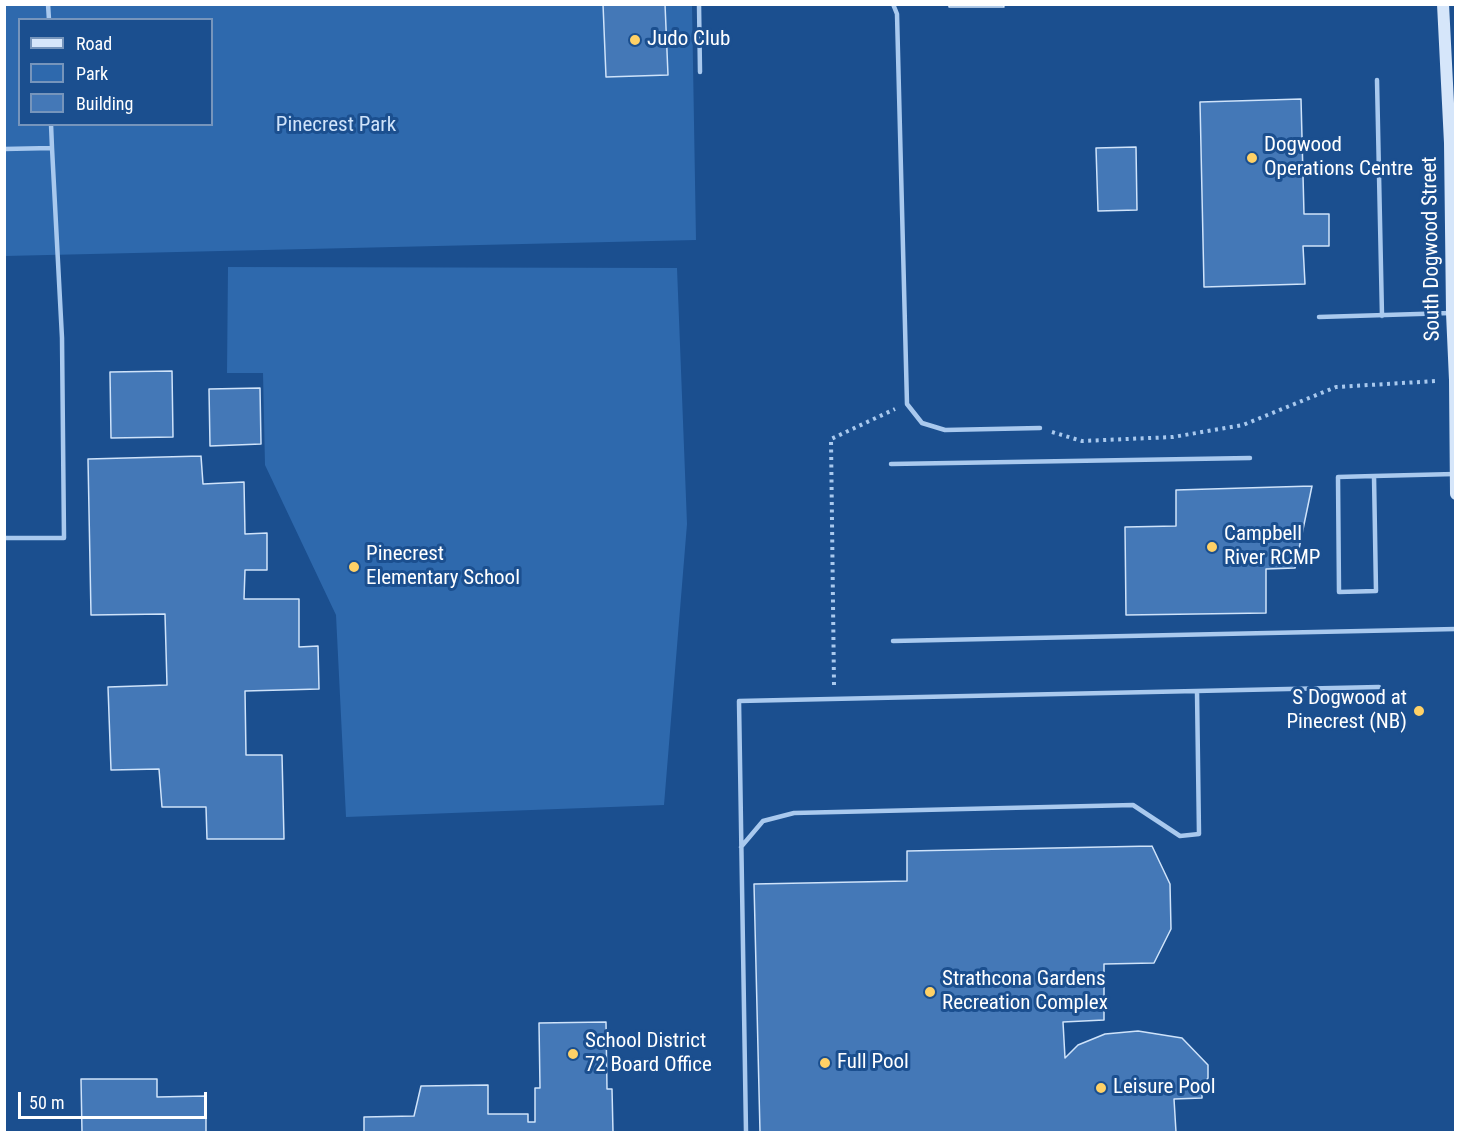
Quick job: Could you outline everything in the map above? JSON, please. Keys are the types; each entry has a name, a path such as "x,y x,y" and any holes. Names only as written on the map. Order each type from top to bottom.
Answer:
{"main road":[{"name":"South Dogwood Street","path":"1445,12 1452,83 1455,494"}],"lane":[{"path":"699,4 700,72"},
{"path":"893,4 897,14 907,404 922,423 945,430 1040,428"},
{"path":"1377,80 1382,316"},
{"path":"4,538 64,538 62,338 51,126"},
{"path":"4,149 52,148"},
{"path":"1319,317 1452,313"},
{"path":"891,464 1251,458"},
{"path":"1374,476 1376,591 1339,592 1338,477 1374,476 1455,474"},
{"path":"893,641 1455,629"},
{"path":"746,1132 739,701 1378,687"},
{"path":"741,847 763,821 794,813 1133,805 1180,836 1199,834 1197,691"}],"path":[{"path":"1040,428 1082,441 1173,437 1243,425 1336,387 1455,380"},
{"path":"834,699 831,439 907,404"}],"green space":[{"name":"Pinecrest Park","path":"4,5 692,5 696,240 5,256"},
{"path":"228,267 677,268 687,524 664,805 346,817 336,615 265,465 263,373 227,373"}],"building":[{"name":"Judo Club","path":"603,4 665,4 668,75 606,77"},
{"path":"949,4 1003,4 1004,7 949,7"},
{"name":"Dogwood Operations Centre","path":"1301,99 1304,214 1329,214 1329,246 1303,246 1305,284 1204,287 1200,102"},
{"path":"1136,147 1137,210 1098,211 1096,148"},
{"path":"172,371 173,437 111,438 110,372"},
{"path":"260,388 261,444 210,446 209,389"},
{"path":"201,456 203,484 244,482 245,534 267,533 267,570 245,570 244,599 299,599 299,647 318,646 319,689 245,691 246,755 282,755 284,839 207,839 206,807 162,807 159,769 111,770 108,687 167,685 165,614 91,615 88,459"},
{"name":"Campbell River RCMP","path":"1312,486 1295,568 1266,569 1266,613 1126,615 1125,527 1176,526 1176,490"},
{"name":"Strathcona Gardens Recreation Complex","path":"1152,846 1170,884 1171,929 1154,963 1104,964 1104,1020 1063,1022 1065,1058 1078,1045 1105,1034 1138,1031 1182,1038 1208,1065 1208,1078 1202,1086 1202,1098 1174,1099 1176,1132 760,1132 754,884 907,881 907,851"},
{"name":"School District 72 Board Office","path":"606,1022 607,1089 612,1089 613,1132 364,1132 364,1117 414,1116 421,1086 488,1085 488,1114 528,1114 528,1122 535,1122 535,1088 540,1088 539,1023"},
{"path":"81,1079 157,1079 157,1097 206,1096 206,1132 82,1132"}],"place":[{"name":"Judo Club","path":"635,40"},
{"name":"Dogwood Operations Centre","path":"1252,158"},
{"name":"Campbell River RCMP","path":"1212,547"},
{"name":"Pinecrest Elementary School","path":"354,567"},
{"name":"S Dogwood at Pinecrest (NB)","path":"1419,711"},
{"name":"Strathcona Gardens Recreation Complex","path":"930,992"},
{"name":"School District 72 Board Office","path":"573,1054"},
{"name":"Full Pool","path":"825,1063"},
{"name":"Leisure Pool","path":"1101,1088"}]}
